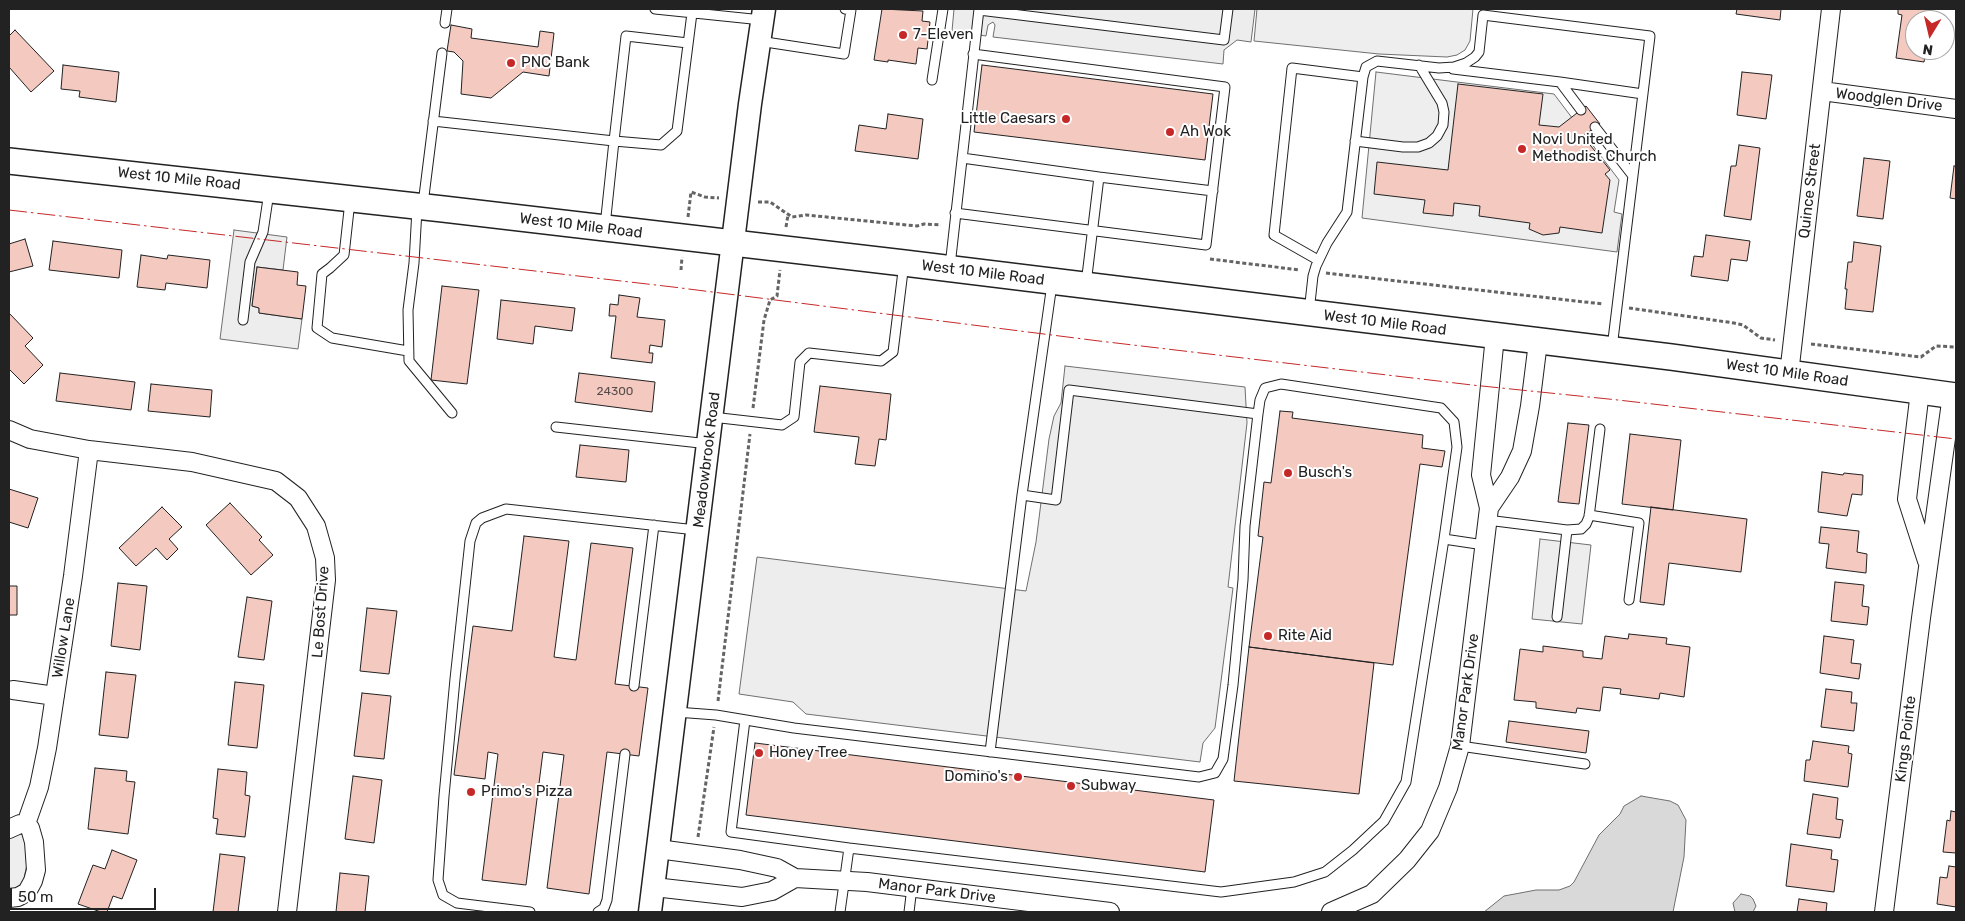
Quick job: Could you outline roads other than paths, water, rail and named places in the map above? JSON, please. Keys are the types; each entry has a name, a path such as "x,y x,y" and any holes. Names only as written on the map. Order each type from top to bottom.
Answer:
{"main road":[{"name":"West 10 Mile Road","path":"9,161 350,198 904,263 1086,287 1495,336 1954,396"}],"street":[{"name":"Quince Street","path":"1789,374 1832,9"},
{"name":"Meadowbrook Road","path":"650,912 762,23"},
{"name":"Woodglen Drive","path":"1822,91 1956,109"},
{"name":"Manor Park Drive","path":"1331,912 1372,894 1407,860 1430,831 1448,788 1460,746 1488,514 1481,476 1495,336"},
{"name":"Manor Park Drive","path":"1488,514 1510,477 1522,451 1538,342"},
{"name":"Kings Pointe","path":"1920,391 1907,499 1928,567"},
{"name":"Kings Pointe","path":"1884,912 1928,567 1954,396"},
{"name":"Le Bost Drive","path":"9,430 30,439 89,450 192,462 276,481 298,498 316,526 325,558 326,580 287,912"},
{"name":"Willow Lane","path":"26,824 39,787 47,748 89,450"},
{"path":"10,689 55,696"},
{"path":"9,829 20,824 26,824 32,833 36,870 27,892 18,897 9,898"},
{"name":"Manor Park Drive","path":"658,849 740,860 777,868 795,878 912,888 1110,912"},
{"path":"654,887 742,897 772,891 795,878"}],"lane":[{"path":"445,23 447,9"},
{"path":"655,9 762,23 844,54 849,9"},
{"path":"932,80 943,9"},
{"path":"950,269 979,9 1224,40 1228,9"},
{"path":"434,121 661,145 677,131 692,13"},
{"path":"1439,68 1454,67 1466,63 1475,57 1479,52 1483,15 1650,36 1611,351"},
{"path":"604,229 626,36 688,43"},
{"path":"442,53 434,121 420,206 408,310 408,351 409,361 452,414"},
{"path":"955,213 1092,232 1206,245 1225,87 973,54"},
{"path":"1309,314 1314,271 1318,260 1346,212 1356,141 1362,77 1366,67 1377,61 1560,82 1643,94"},
{"path":"1356,141 1403,148 1418,147 1429,143 1437,136 1443,125 1444,112 1442,103 1419,66"},
{"path":"1318,260 1274,235 1292,68 1362,77"},
{"path":"1560,82 1581,110"},
{"path":"1595,127 1633,176"},
{"path":"962,158 1213,191"},
{"path":"1086,287 1099,177"},
{"path":"244,320 250,262 263,232 270,189"},
{"path":"350,198 344,255 322,274 317,328 332,338 408,351"},
{"path":"712,416 782,425 794,417 800,362 809,353 881,361 893,352 904,263"},
{"path":"990,752 1022,495 1052,282"},
{"path":"676,712 716,715 990,752 1199,777 1215,773 1223,759 1234,677 1243,580 1245,526 1260,400 1266,388 1281,384 1441,408 1454,422 1457,447 1406,782 1384,821 1353,850 1325,872 1294,882 1221,892 849,848 731,832 745,720"},
{"path":"1022,495 1056,500 1069,390 1258,414"},
{"path":"556,427 709,444"},
{"path":"1488,514 1567,530 1581,529 1586,524 1589,515 1600,429"},
{"path":"530,912 457,903 443,895 438,880 455,679 470,540 476,523 482,518 506,509 698,530"},
{"path":"1589,515 1639,522 1629,600"},
{"path":"634,686 654,525"},
{"path":"1556,617 1567,530"},
{"path":"1444,539 1484,545"},
{"path":"1460,746 1585,764"},
{"path":"598,912 604,908 607,900 625,754"},
{"path":"840,912 849,848"},
{"path":"909,912 912,888"}],"place":[{"name":"7-Eleven","path":"903,35"},
{"name":"PNC Bank","path":"511,63"},
{"name":"Little Caesars","path":"1066,119"},
{"name":"Ah Wok","path":"1170,132"},
{"name":"Novi United Methodist Church","path":"1522,149"},
{"name":"Busch's","path":"1288,473"},
{"name":"Rite Aid","path":"1268,636"},
{"name":"Honey Tree","path":"759,753"},
{"name":"Domino's","path":"1018,777"},
{"name":"Subway","path":"1071,786"},
{"name":"Primo's Pizza","path":"471,792"}]}
